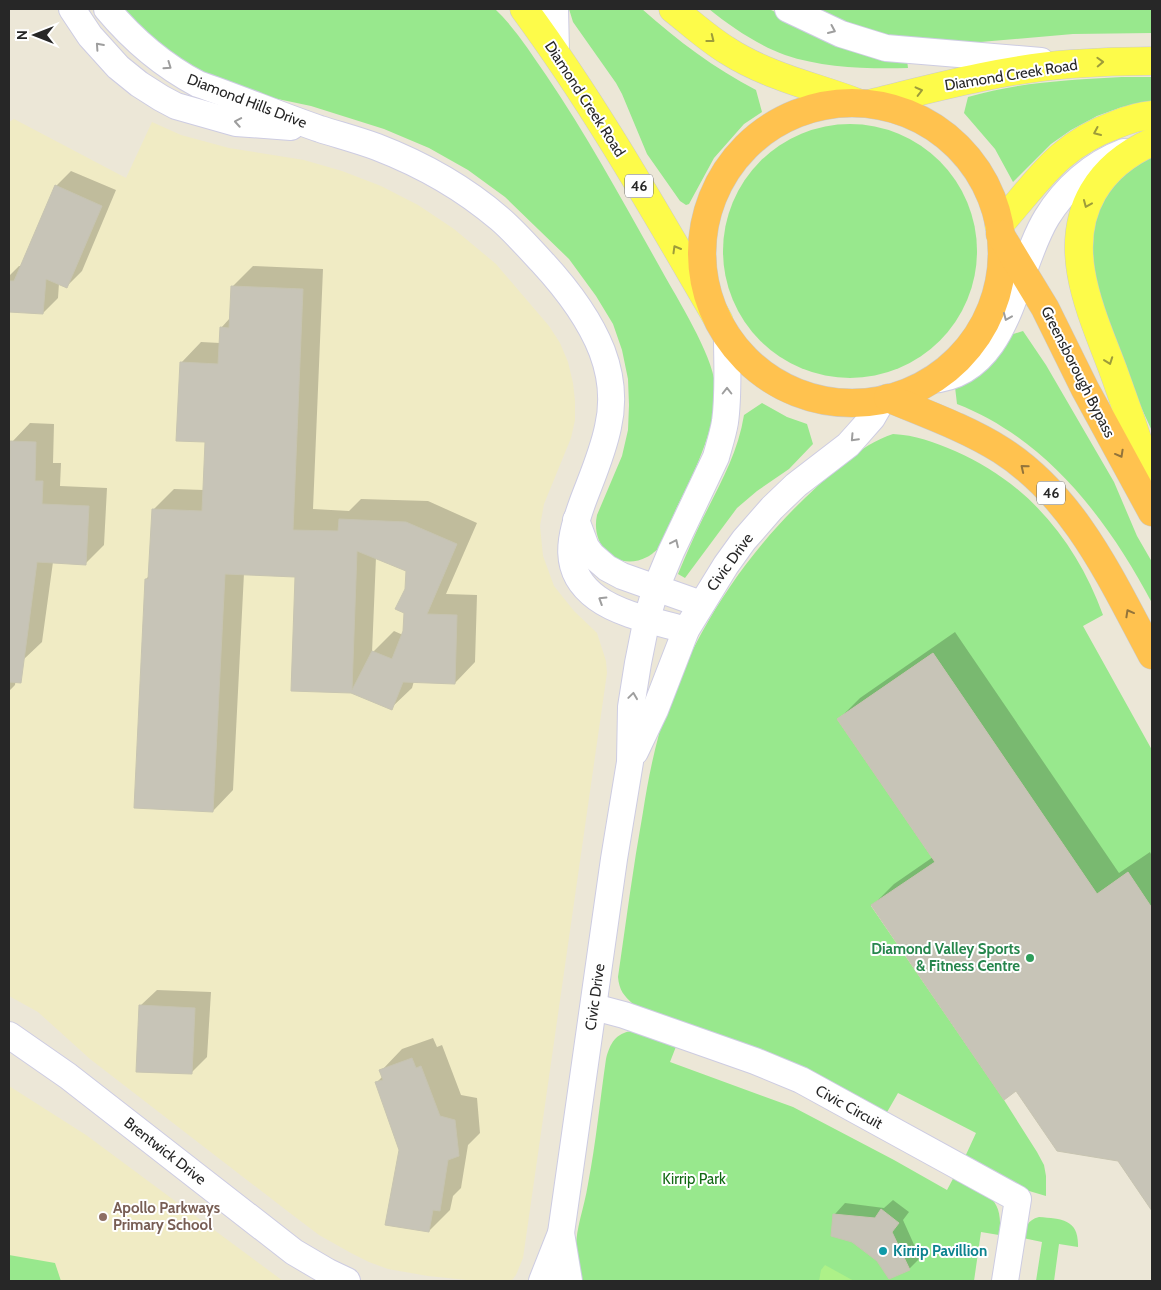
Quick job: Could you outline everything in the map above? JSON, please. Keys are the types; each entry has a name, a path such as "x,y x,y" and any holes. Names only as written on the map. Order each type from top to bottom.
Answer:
{"highway":[{"name":"46","path":"864,103 905,112 921,119 943,134 962,151 983,179 990,195 1000,230 1000,272 996,294 988,315 964,352 948,367 916,389 885,399 851,403 835,402 818,399 788,388 760,371 737,348 723,328 710,298 704,273 703,248 706,223 712,199 723,176 755,138 775,124 798,112 822,105 864,103"},
{"name":"Greensborough Bypass","path":"1000,230 1045,308 1152,512"},
{"name":"46","path":"885,399 939,419 1001,450 1047,488 1081,529 1152,655"}],"main road":[{"name":"Diamond Creek Road","path":"524,9 556,53 605,128 723,328"},
{"name":"46","path":"673,9 714,41 740,58 764,70 864,103"},
{"name":"Diamond Creek Road","path":"864,103 953,82 1012,72 1070,64 1152,61"},
{"path":"1000,230 1041,176 1060,156 1102,129 1131,119 1152,115"},
{"path":"1148,144 1116,163 1104,176 1089,199 1082,218 1078,248 1082,278 1090,308 1139,442 1152,484"}],"street":[{"name":"Diamond Hills Drive","path":"72,9 90,36 118,67 139,84 176,106 236,123 322,130"},
{"name":"Diamond Hills Drive","path":"107,9 127,32 153,56 185,78 322,130 354,139 404,159 446,180 499,218 551,271 584,316 601,350 607,366 611,396 610,415 603,444 572,533 572,562 582,584 597,598 614,607 686,630"},
{"path":"555,9 556,53"},
{"path":"788,9 841,34 886,48 1070,64"},
{"path":"931,380 948,378 958,374 974,362 987,348 1003,325 1037,236 1047,217 1070,188 1082,176 1106,160 1148,144"},
{"name":"Civic Drive","path":"542,1281 561,1233 614,859 630,762 632,707 638,663 647,618 656,588 716,457 720,443 727,400 723,328"},
{"name":"Civic Drive","path":"630,762 655,710 686,630 726,565 755,528 796,485 858,436 885,399"},
{"path":"576,520 586,547 607,568 622,576 701,604"},
{"name":"Civic Circuit","path":"594,1007 624,1015 780,1070 1018,1199 1005,1281"},
{"name":"Brentwick Drive","path":"9,1035 68,1076 294,1252 347,1281"},
{"name":"Civic Drive","path":"561,1233 569,1281"}],"shaded area":[{"path":"14,119 126,178 152,122 181,135 229,148 304,160 342,171 381,186 418,205 454,229 496,264 549,326 560,343 568,362 573,383 575,420 571,438 544,504 540,526 543,556 554,586 574,611 597,633 606,661 607,673 523,1258 512,1280 477,1281 428,1276 388,1269 369,1262 319,1235 90,1059 38,1012 9,996 9,122"},
{"name":"Apollo Parkways Primary School","path":"9,1086 86,1135 283,1281 9,1281"}],"green space":[{"path":"121,9 495,9 528,49 562,99 620,196 685,311 708,357 715,384 715,400 709,433 697,465 657,550 647,557 636,561 626,561 608,554 598,537 596,527 597,515 622,456 628,430 628,379 622,350 613,324 596,296 569,259 505,197 468,170 429,148 384,129 311,106 245,92 169,56"},
{"path":"569,9 642,9 697,53 726,73 756,90 762,112 744,124 714,158 689,204 686,205 680,201 647,154 622,94 573,22"},
{"path":"709,9 769,9 807,27 907,60 908,68 846,67 815,63 785,55 755,41"},
{"path":"804,9 1152,9 1152,33 1073,34 957,44 911,43"},
{"path":"1152,77 1152,101 1122,107 1097,116 1071,130 1051,144 1013,182 995,149 964,113 968,97 987,92 1044,82"},
{"path":"838,124 862,124 899,133 931,152 949,170 968,202 975,226 977,251 975,276 968,300 949,332 931,350 899,369 887,373 862,378 838,378 801,369 769,350 751,332 732,300 728,288 723,263 723,239 732,202 751,170 769,152 801,133 813,129"},
{"path":"1152,153 1152,431 1114,348 1090,256 1095,218 1109,188 1134,164"},
{"path":"1023,331 1046,365 1114,482 1137,536 1152,562 1152,603 1116,542 1095,513 1047,460 1019,438 989,419 957,404 955,387 1007,336"},
{"path":"762,403 787,417 807,424 813,444 789,469 757,491 737,508 685,578 678,574 696,532 728,468 744,415"},
{"path":"893,434 917,437 932,442 981,464 1027,497 1046,517 1064,539 1092,588 1103,615 1083,626 1152,750 1152,908 1128,872 1097,894 933,653 837,719 935,862 871,906 1004,1100 1037,1152 1044,1165 1046,1196 1019,1188 964,1159 976,1133 898,1093 886,1114 633,1004 622,992 619,982 618,977 636,853 654,754 670,701 699,637 736,577 781,523 805,498 846,461 869,445"},
{"name":"Kirrip Park","path":"632,1031 677,1044 670,1062 793,1107 947,1190 955,1175 990,1197 999,1212 999,1235 981,1232 974,1281 582,1281 576,1255 576,1243 591,1169 606,1059 614,1040 626,1032"},
{"path":"1039,1217 1068,1222 1076,1231 1078,1238 1078,1247 1059,1244 1054,1281 1036,1281 1042,1242 1023,1238 1029,1222"},
{"path":"9,1255 55,1263 61,1281 9,1281"},
{"path":"825,1265 854,1281 819,1281 821,1270"}],"building":[{"path":"55,185 102,206 67,288 46,279 43,314 9,312 9,281 14,281"},
{"path":"231,286 303,289 293,530 338,531 339,519 406,522 457,544 427,614 457,615 455,684 403,682 392,710 351,693 291,691 295,577 225,574 213,812 134,808 145,579 148,579 152,509 202,511 205,442 176,441 180,362 218,364 220,327 229,328","holes":["357,551 406,571 405,589 395,609 404,613 403,631 392,659 372,651 352,690"]},
{"path":"10,441 36,442 35,481 43,481 42,504 89,506 86,565 37,562 21,683 9,682"},
{"name":"Diamond Valley Sports & Fitness Centre","path":"933,653 1097,894 1128,872 1152,908 1152,1211 1118,1161 1057,1151 1016,1091 1004,1100 871,905 935,862 837,719"},
{"path":"139,1005 195,1008 192,1074 136,1072"},
{"path":"412,1058 416,1068 421,1066 440,1116 455,1120 459,1156 448,1160 440,1211 433,1210 429,1232 385,1225 399,1150 375,1082 383,1080 379,1070"},
{"name":"Kirrip Pavillion","path":"881,1209 899,1223 892,1232 910,1270 889,1279 877,1261 852,1242 831,1236 833,1214 875,1218"}],"place":[{"name":"Diamond Valley Sports & Fitness Centre","path":"1030,958"},
{"name":"Apollo Parkways Primary School","path":"103,1217"},
{"name":"Kirrip Pavillion","path":"883,1251"}]}
